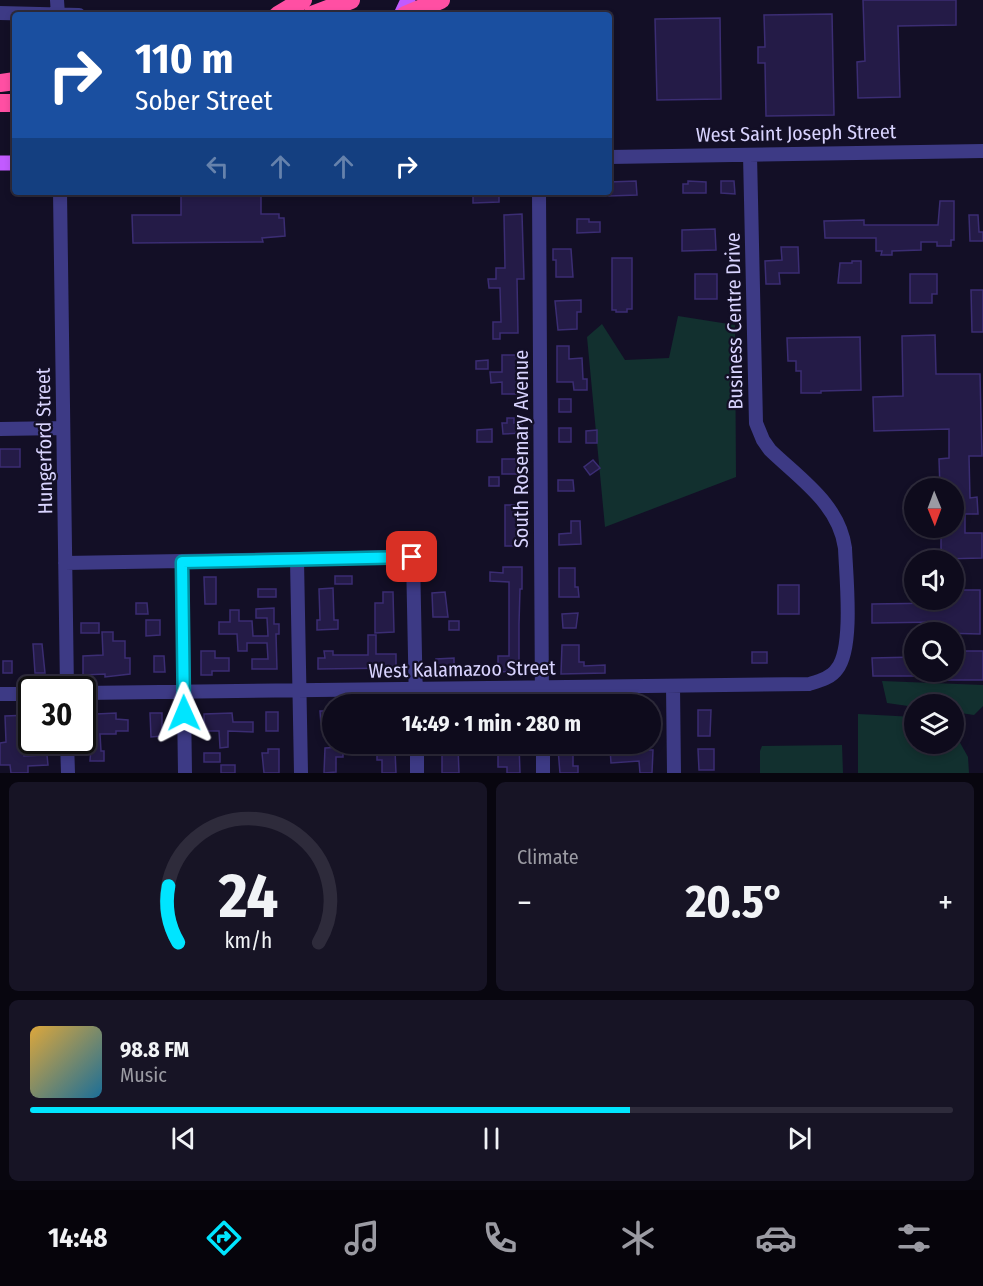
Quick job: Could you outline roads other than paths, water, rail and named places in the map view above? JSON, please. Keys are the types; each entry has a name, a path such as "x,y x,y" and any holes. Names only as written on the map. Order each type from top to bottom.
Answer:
{"highway":[{"path":"283,12 303,0"},
{"path":"320,12 351,0"},
{"path":"410,12 438,1"}],"street":[{"path":"21,12 37,7 41,0"},
{"path":"21,12 58,9"},
{"name":"West Saint Joseph Street","path":"612,157 983,151"},
{"name":"Business Centre Drive","path":"750,154 756,423 770,450 829,506 843,534 847,639 846,651 838,669"},
{"name":"Hungerford Street","path":"60,195 67,676"},
{"name":"South Rosemary Avenue","path":"539,195 542,694"},
{"path":"0,429 63,428"},
{"path":"65,563 412,557 416,694"},
{"path":"297,560 301,773"},
{"path":"182,562 185,773"},
{"name":"West Kalamazoo Street","path":"96,693 809,684 820,681 838,669"},
{"path":"674,686 674,773"},
{"path":"0,694 18,694"},
{"path":"68,754 68,773"},
{"path":"417,754 417,773"},
{"path":"543,754 543,773"}]}
